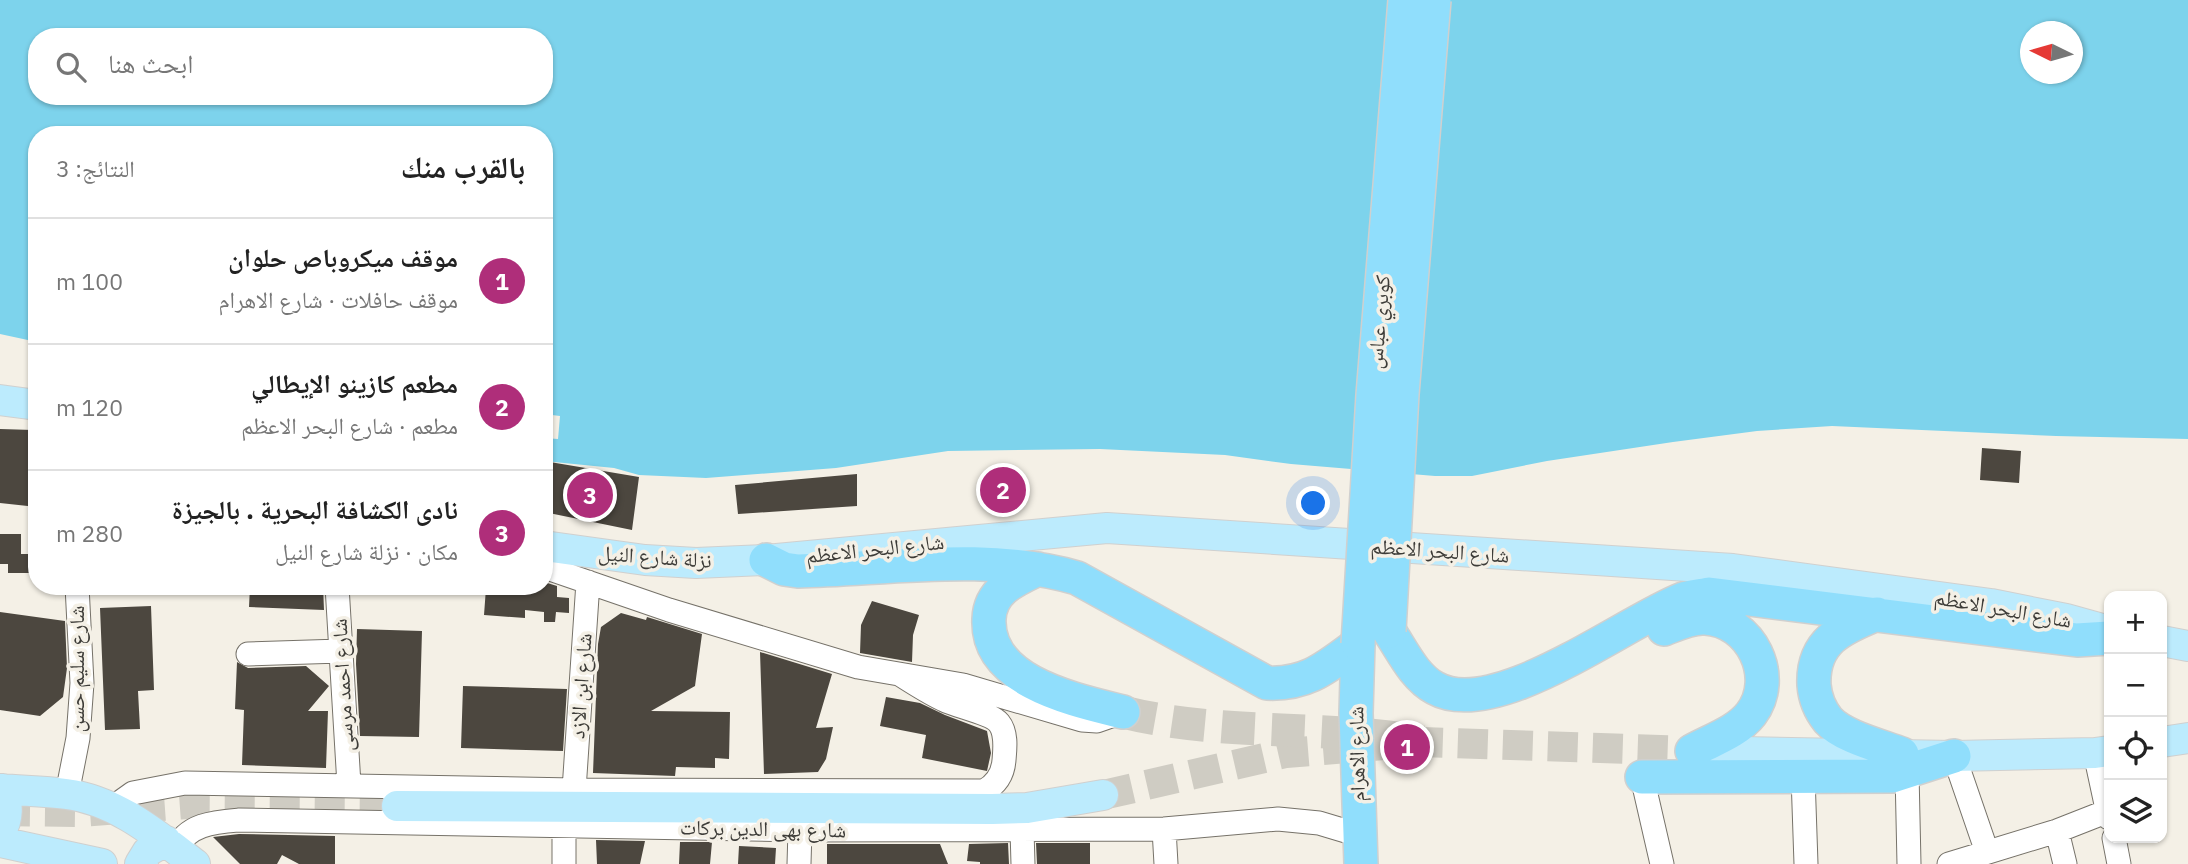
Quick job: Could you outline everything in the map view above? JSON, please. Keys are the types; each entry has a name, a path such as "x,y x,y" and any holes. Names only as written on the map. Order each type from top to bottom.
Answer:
{"highway":[{"name":"كوبري عباس","path":"1357,643 1373,395 1405,0"},
{"name":"كوبري عباس","path":"1434,0 1402,394 1389,631 1420,676 1434,688 1452,695 1480,694 1554,669"},
{"path":"766,560 784,569 798,571 964,564 1038,569 1077,578 1267,683 1286,684 1306,679 1357,643"},
{"path":"1038,569 1013,580 996,595 989,612 988,634 997,654 1017,673 1043,687 1123,712"},
{"path":"1554,669 1664,608 1685,598 1709,594 2077,640 2104,638"},
{"path":"1877,614 1845,627 1824,644 1813,670 1815,697 1829,721 1905,763 1954,756"},
{"path":"1554,669 1603,654 1684,621 1706,618 1726,623 1744,634 1757,652 1763,672 1761,694 1752,713 1736,728 1692,751"},
{"name":"شارع الاهرام","path":"1357,643 1360,850"},
{"path":"1642,777 1892,776 1905,763"}],"main road":[{"path":"0,400 28,404"},
{"name":"شارع البحر الاعظم","path":"766,560 1107,528 1733,569 1991,604 2104,630"},
{"name":"نزلة شارع النيل","path":"553,547 658,561 696,563 766,560"},
{"path":"2167,642 2188,646"},
{"path":"2167,741 2188,738"},
{"path":"1692,751 1905,763"},
{"path":"1954,756 2102,752"},
{"path":"0,833 7,817 7,802 1,789 67,794 113,808 179,852"},
{"name":"شارع بهى الدين بركات","path":"397,806 636,817 1027,808 1103,795"},
{"path":"0,842 60,859 102,864"},
{"path":"140,864 148,851 179,852"}],"street":[{"path":"553,570 669,610 831,659 901,675 963,685 1082,720 1097,721 1123,712"},
{"name":"شارع ابن الازد","path":"574,790 588,582"},
{"name":"شارع سليم حسن","path":"67,794 78,738 82,683 78,595"},
{"name":"شارع احمد مرسى","path":"338,595 349,785"},
{"path":"248,654 341,652"},
{"path":"113,808 133,793 185,783 574,790 984,791 995,784 1003,772 1004,764 1005,738 1001,725 991,717 944,700 901,675"},
{"path":"2102,752 2105,780"},
{"path":"1954,756 1999,854"},
{"path":"1905,763 1909,864"},
{"path":"1803,776 1805,864"},
{"path":"1642,777 1662,864"},
{"path":"1949,864 1999,854 2104,816"},
{"name":"شارع بهى الدين بركات","path":"179,852 187,833 197,827 230,821 564,826 636,817 800,830 1164,829 1278,819 1319,823 1360,850"},
{"path":"564,826 564,864"},
{"path":"1164,829 1166,864"},
{"path":"799,864 800,830"},
{"path":"1022,830 1023,864"},
{"path":"2057,831 2066,864"},
{"path":"2115,843 2119,864"}],"water":[{"path":"0,0 2188,0 2188,439 1832,426 1757,431 1673,442 1547,461 1472,476 1435,476 1291,464 1225,455 1100,449 948,451 836,468 706,478 639,475 614,468 553,462 553,126 28,126 28,340 0,334"}],"pier":[{"path":"553,415 560,416 558,439 553,439"}],"building":[{"path":"0,429 28,430 28,506 0,503"},
{"path":"1982,448 2021,451 2019,483 1980,480"},
{"path":"553,463 639,477 632,530 553,514"},
{"path":"857,474 857,506 738,514 735,485"},
{"path":"0,534 21,534 21,554 28,554 28,573 8,573 8,564 0,564"},
{"path":"553,585 557,586 557,597 569,598 569,613 556,612 555,622 544,622 544,612 525,610 525,618 484,615 485,595 553,595"},
{"path":"250,595 323,595 324,610 249,607"},
{"path":"872,601 919,615 913,635 912,662 860,653 861,625"},
{"path":"151,606 154,690 138,691 140,729 105,730 100,608"},
{"path":"0,612 65,621 67,668 63,697 40,716 0,710"},
{"path":"621,613 646,620 647,617 702,634 695,686 651,711 730,712 729,759 715,758 715,768 676,767 675,776 593,773 598,644 601,627"},
{"path":"357,629 422,631 419,737 360,736"},
{"path":"760,652 832,674 816,728 833,727 826,759 818,772 764,774"},
{"path":"237,662 248,668 306,666 329,686 308,711 328,711 326,768 242,765 244,710 235,709"},
{"path":"463,686 567,689 563,751 461,748"},
{"path":"886,697 920,703 987,731 991,753 987,771 922,758 926,735 880,726"},
{"path":"239,834 335,836 335,864 299,864 282,855 277,864 240,864 213,837"},
{"path":"596,840 645,841 640,864 597,864"},
{"path":"680,842 712,842 710,864 679,864"},
{"path":"1008,843 1009,864 967,861 969,844"},
{"path":"1036,843 1090,843 1090,864 1037,864"},
{"path":"827,844 940,844 948,864 827,864"},
{"path":"739,846 776,848 775,864 738,864"}],"tunnel":[{"path":"1123,712 1198,725 1347,733 1422,742"},
{"path":"1103,795 1286,753 1422,742 1692,751"},
{"path":"0,811 79,812 188,804 397,806"}],"place":[{"name":"مطعم كازينو الإيطالي","path":"1003,490"},
{"name":"نادى الكشافة البحرية . بالجيزة","path":"590,495"},
{"name":"موقف ميكروباص حلوان","path":"1407,747"}]}
